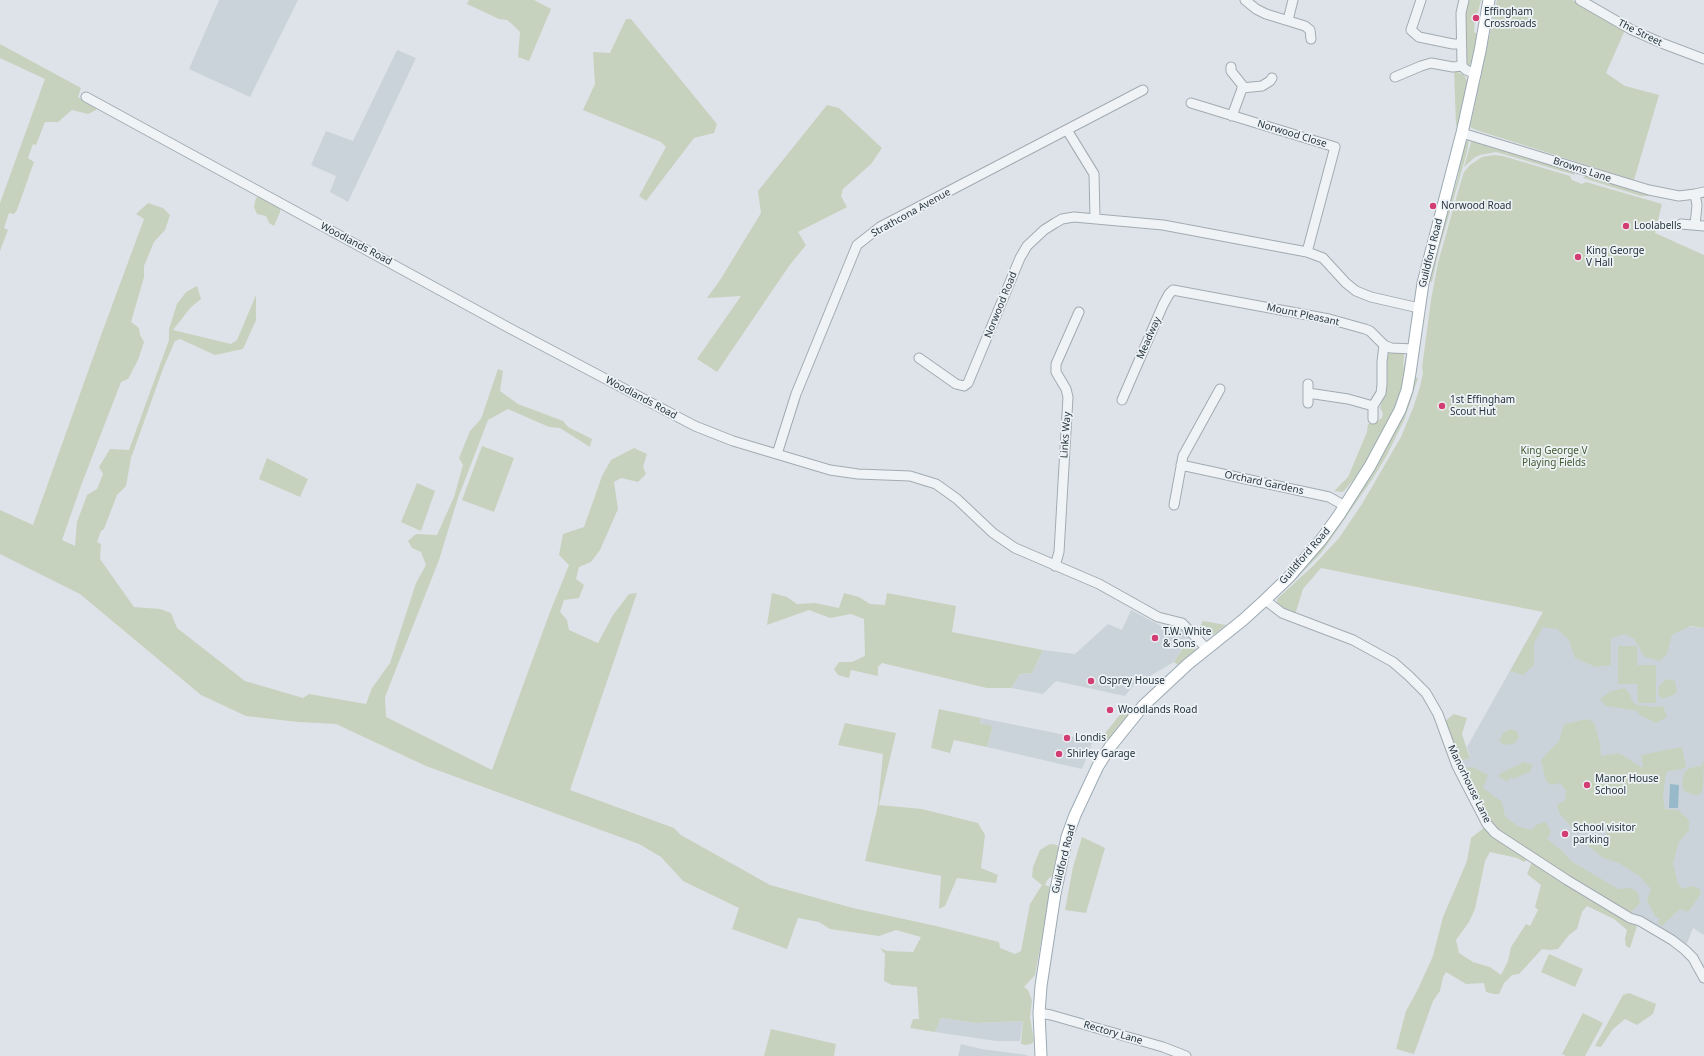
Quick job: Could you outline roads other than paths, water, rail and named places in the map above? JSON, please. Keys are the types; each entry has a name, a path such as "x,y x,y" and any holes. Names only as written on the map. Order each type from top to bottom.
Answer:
{"main road":[{"name":"Guildford Road","path":"1040,1056 1039,1013 1041,986 1055,894 1067,837 1083,796 1098,766 1126,726 1159,690 1265,600 1290,576 1321,540 1345,506 1380,449 1400,410 1407,390 1427,262 1476,74 1489,0"}],"street":[{"path":"1245,0 1256,9 1266,14 1305,26 1310,30 1311,39"},
{"path":"1288,20 1293,0"},
{"path":"1421,0 1410,30 1419,37 1453,44 1461,44"},
{"path":"1464,0 1461,44 1462,66 1466,70 1476,74"},
{"name":"The Street","path":"1580,0 1632,30 1704,59"},
{"path":"1394,77 1431,63 1453,67 1462,66"},
{"path":"1231,67 1231,71 1243,86 1232,116"},
{"path":"1242,88 1262,86 1272,78"},
{"name":"Strathcona Avenue","path":"777,454 796,394 857,245 880,227 1143,90"},
{"name":"Woodlands Road","path":"86,97 511,329 695,426 733,441 846,473 910,476 936,484 957,499 1004,541 1015,548 1099,584 1158,617 1182,623 1207,649"},
{"name":"Norwood Close","path":"1191,103 1335,147 1307,252"},
{"path":"1068,130 1094,174 1095,218"},
{"name":"Browns Lane","path":"1462,132 1641,188 1672,195 1700,193"},
{"path":"1681,224 1699,225 1697,205 1700,193"},
{"name":"Norwood Road","path":"919,358 956,384 964,386 972,377 1020,258 1027,246 1044,230 1062,218 1095,218 1163,225 1307,252 1323,258 1346,283 1356,291 1371,297 1419,308"},
{"name":"Meadway","path":"1122,400 1168,294 1174,290 1186,292"},
{"name":"Mount Pleasant","path":"1186,292 1343,323 1370,331 1384,345"},
{"name":"Links Way","path":"1055,566 1059,552 1068,397 1066,389 1056,372 1056,364 1079,312"},
{"path":"1374,419 1373,406 1381,393 1384,345 1391,348 1414,349"},
{"path":"1308,384 1308,403"},
{"path":"1174,505 1181,465 1188,446 1220,389"},
{"path":"1308,393 1348,399 1373,406"},
{"name":"Orchard Gardens","path":"1181,465 1329,497 1345,506"},
{"name":"Manorhouse Lane","path":"1265,600 1282,613 1353,640 1392,662 1409,676 1426,693 1438,714 1457,766 1487,824 1495,833 1567,880 1630,918 1661,933 1679,945 1692,958 1704,978"},
{"name":"Rectory Lane","path":"1039,1013 1051,1015 1163,1047 1186,1056"}],"water":[{"path":"1670,784 1679,785 1678,808 1669,808"}],"place":[{"name":"Effingham Crossroads","path":"1476,18"},
{"name":"Norwood Road","path":"1433,206"},
{"name":"Loolabells","path":"1626,226"},
{"name":"King George V Hall","path":"1578,257"},
{"name":"1st Effingham Scout Hut","path":"1442,406"},
{"name":"T.W. White & Sons","path":"1155,638"},
{"name":"Osprey House","path":"1091,681"},
{"name":"Woodlands Road","path":"1110,710"},
{"name":"Londis","path":"1067,738"},
{"name":"Shirley Garage","path":"1059,754"},
{"name":"Manor House School","path":"1587,785"},
{"name":"School visitor parking","path":"1565,834"}],"park label":[{"name":"King George V Playing Fields","path":"1554,456"}]}
